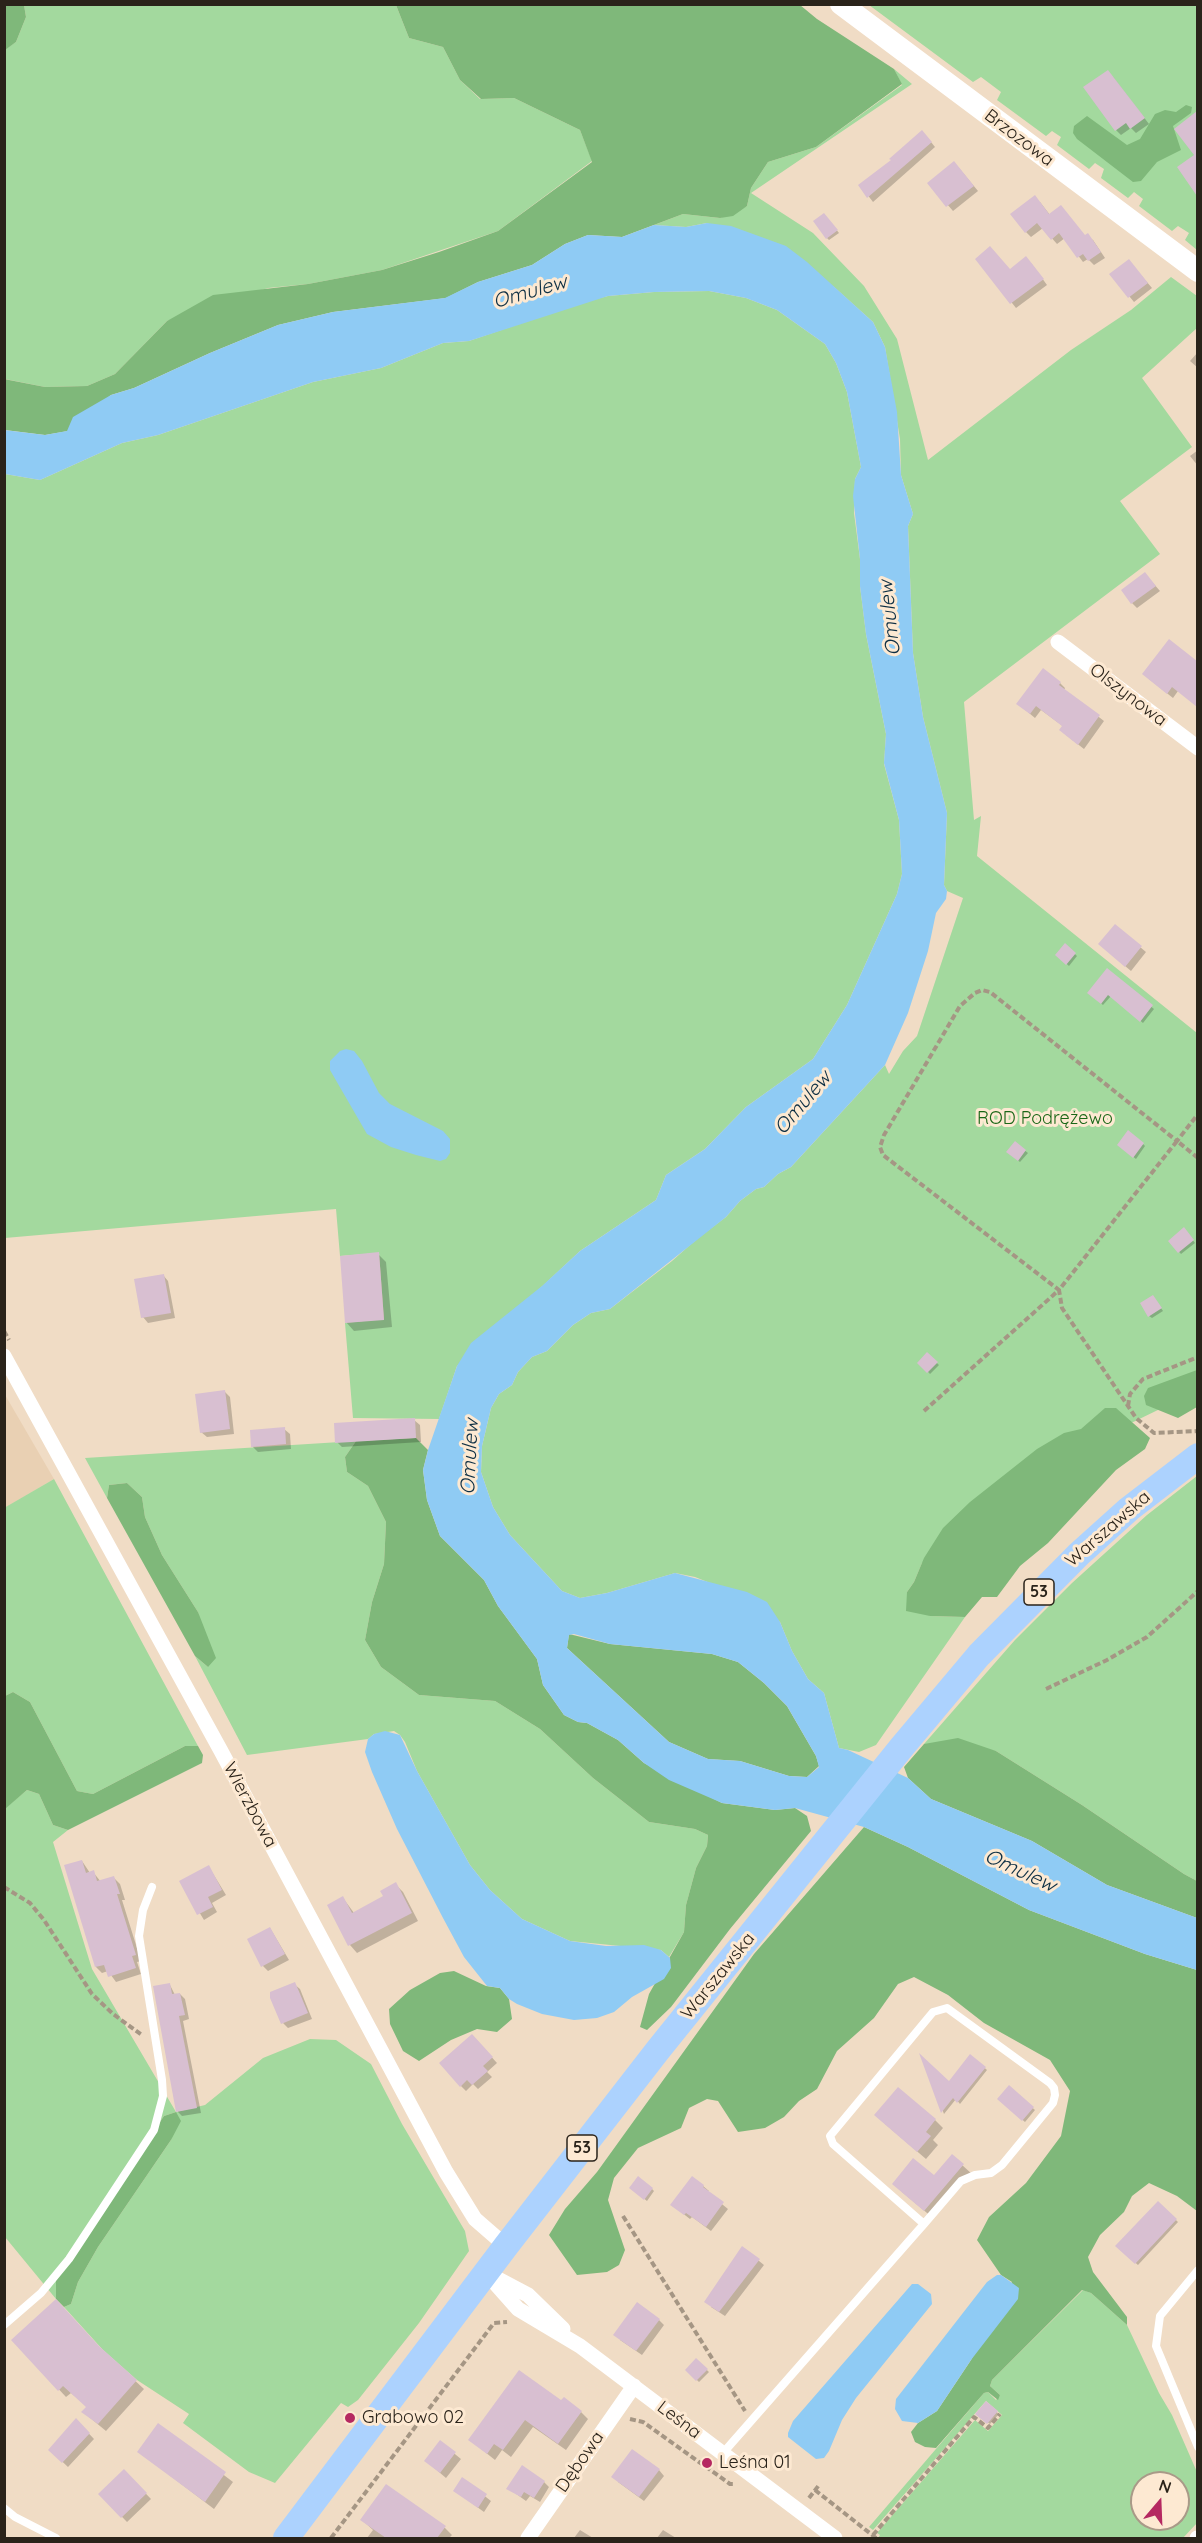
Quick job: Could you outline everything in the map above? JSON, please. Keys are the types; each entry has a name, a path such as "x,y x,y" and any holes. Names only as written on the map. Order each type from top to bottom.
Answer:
{"main road":[{"name":"Brzozowa","path":"841,4 1197,271"},
{"name":"Warszawska","path":"286,2538 506,2246 658,2050 901,1748 979,1655 1054,1577 1129,1509 1197,1456"}],"street":[{"name":"Olszynowa","path":"1058,642 1197,748"},
{"name":"Wierzbowa","path":"4,1356 221,1751 446,2172 475,2218 506,2246"},
{"name":"Leśna","path":"486,2273 518,2309 580,2346 835,2538"},
{"name":"Dębowa","path":"528,2538 634,2386"}],"lane":[{"path":"4,2325 41,2293 69,2259 154,2130 163,2096 139,1936 142,1911 152,1887"},
{"path":"723,2454 752,2420 924,2224 961,2181 975,2175 991,2173 1002,2165 1053,2103 1055,2095 1050,2083 947,2008 933,2012 830,2136 833,2144 924,2224"},
{"path":"1197,2270 1160,2316 1156,2346 1197,2447"},
{"path":"4,2508 15,2517 56,2538"}],"path":[{"path":"1197,1158 990,992 982,990 960,1006 879,1147 883,1155 1059,1290 1062,1308 1128,1407 1144,1427 1154,1433 1197,1431"},
{"path":"924,1411 1059,1290 1197,1114"},
{"path":"1128,1407 1130,1394 1143,1378 1197,1357"},
{"path":"1046,1689 1147,1637 1197,1591"},
{"path":"4,1887 30,1903 44,1920 92,1994 113,2014 157,2046"},
{"path":"623,2216 752,2420"},
{"path":"332,2538 494,2322 501,2321 515,2325"},
{"path":"815,2490 875,2537 975,2417 988,2428 1000,2414"},
{"path":"627,2419 643,2422 730,2484 739,2483"}],"shaded area":[{"path":"4,1393 54,1479 5,1508 4,1508"}],"green space":[{"path":"5,4 24,5 26,17 16,42 5,50"},
{"path":"24,5 396,5 409,38 443,47 460,80 480,99 514,98 580,130 592,161 498,231 382,270 308,284 268,288 167,321 115,374 87,386 45,387 5,379 4,50 16,42 26,17"},
{"path":"396,5 800,5 817,19 894,69 902,84 816,147 768,162 751,188 747,206 733,216 720,218 683,214 622,237 588,235 565,244 532,265 478,282 446,298 333,312 278,325 134,388 111,395 68,431 45,435 5,430 4,379 45,387 87,386 115,374 167,321 213,295 308,284 382,270 439,252 498,231 592,162 580,130 514,98 481,99 460,80 443,47 409,38"},
{"path":"869,5 1197,5 1197,250 1185,240 1189,233 1178,226 1172,231 1139,206 1143,199 1134,192 1128,198 1101,178 1104,169 1095,163 1089,169 1057,145 1061,137 1052,131 1046,136 997,100 1001,92 981,77 973,82"},
{"name":"ROD Podrężewo","path":"894,69 912,84 751,193 813,233 864,286 897,339 928,460 1071,350 1131,310 1171,277 1197,296 1197,328 1142,378 1192,447 1120,501 1160,554 964,702 974,820 981,816 977,856 1197,1033 1197,1391 1057,1459 922,1563 907,1592 930,1616 965,1617 876,1745 859,1752 839,1748 824,1693 808,1679 792,1651 780,1622 715,1585 695,1577 675,1573 607,1593 580,1598 562,1591 510,1535 493,1507 481,1472 482,1446 491,1408 499,1394 512,1385 518,1372 532,1357 547,1351 573,1325 591,1313 610,1309 726,1217 740,1201 791,1167 885,1065 889,1074 903,1051 917,1036 963,898 947,891 944,885 947,813 923,717 913,653 908,526 913,514 901,475 900,439 885,347 873,322 834,287 707,223 686,227 654,225 683,214 720,218 747,206 751,188 768,162 816,147 902,85"},
{"path":"1186,105 1192,107 1191,113 1173,126 1181,150 1157,162 1141,181 1133,182 1077,139 1073,133 1074,126 1087,116 1127,145 1140,139 1155,114 1165,110 1176,112"},
{"path":"709,291 746,298 777,310 825,344 836,363 847,392 861,467 855,479 854,513 860,559 860,586 866,634 886,734 884,764 899,820 902,874 897,894 847,1005 813,1059 746,1107 705,1149 666,1175 656,1200 580,1251 457,1366 439,1419 353,1418 345,1323 384,1319 379,1253 340,1256 336,1209 5,1238 5,474 40,480 122,443 158,435 313,382 381,368 443,343 469,341 583,302 608,296"},
{"path":"1197,1370 1197,1407 1178,1418 1146,1405 1144,1396 1148,1388"},
{"path":"1105,1408 1116,1408 1150,1438 1145,1449 1116,1470 1048,1543 1020,1566 997,1597 982,1597 965,1617 930,1616 906,1611 907,1592 924,1558 943,1528 970,1502 1037,1449 1064,1433 1081,1429"},
{"path":"416,1438 428,1450 423,1470 427,1500 440,1536 484,1580 498,1606 537,1659 543,1685 564,1715 578,1722 587,1723 618,1740 644,1763 722,1803 775,1810 795,1808 807,1816 811,1831 730,1929 671,2007 647,2030 640,2027 649,1994 684,1932 686,1905 696,1868 707,1846 708,1835 695,1829 649,1822 593,1778 540,1729 495,1701 419,1695 381,1667 365,1640 372,1602 384,1564 386,1522 368,1486 347,1472 345,1457 356,1441"},
{"path":"356,1441 345,1457 347,1472 368,1486 386,1522 384,1564 372,1602 365,1640 381,1667 419,1695 495,1701 540,1729 593,1778 649,1822 695,1829 708,1835 707,1846 696,1868 686,1905 684,1932 669,1957 661,1950 570,1941 522,1919 490,1890 470,1865 417,1771 405,1742 394,1731 374,1734 368,1739 247,1755 195,1656 208,1667 198,1612 162,1555 145,1517 142,1497 127,1483 109,1485 107,1498 85,1458"},
{"path":"1197,1476 1197,1881 996,1751 924,1744 1015,1640 1072,1583 1147,1515"},
{"path":"54,1479 198,1746 185,1746 93,1794 77,1791 30,1702 13,1692 5,1696 4,1508"},
{"path":"127,1483 142,1497 145,1517 162,1555 198,1612 216,1658 208,1667 195,1656 107,1498 109,1485"},
{"path":"569,1634 610,1644 712,1654 738,1662 787,1706 816,1756 819,1766 807,1777 789,1776 740,1761 708,1759 669,1742 567,1648"},
{"path":"13,1692 30,1702 77,1791 93,1794 185,1746 198,1746 203,1755 202,1763 68,1830 53,1825 39,1794 27,1790 5,1809 5,1696"},
{"path":"958,1738 996,1751 1197,1881 1197,1918 1107,1885 1032,1841 931,1799 908,1778 904,1767 924,1744"},
{"path":"27,1790 39,1794 53,1825 68,1830 53,1842 92,1969 176,2112 164,2116 56,2274 56,2299 5,2237 4,1809"},
{"path":"864,1827 908,1847 1029,1910 1145,1954 1197,1970 1197,2211 1177,2196 1149,2183 1132,2196 1124,2212 1100,2235 1088,2257 1093,2272 1127,2317 1127,2325 1091,2293 1082,2290 992,2380 990,2386 1000,2395 998,2400 988,2392 984,2393 936,2448 925,2447 915,2442 911,2432 918,2423 937,2411 971,2360 1012,2282 1001,2275 977,2240 989,2217 1026,2183 1061,2136 1070,2091 1050,2060 984,2023 948,1995 914,1977 898,1984 874,2018 837,2051 817,2089 799,2101 784,2117 765,2128 738,2132 718,2101 707,2099 689,2108 681,2128 638,2148 614,2178 608,2200 625,2250 619,2265 607,2272 577,2275 549,2235 565,2209 597,2172 754,1954"},
{"path":"454,1971 486,1986 500,1988 509,1999 512,2019 497,2032 477,2029 451,2040 419,2061 403,2051 390,2024 389,2009 410,1990 440,1973"},
{"path":"310,2039 336,2040 371,2064 402,2124 465,2231 469,2251 419,2323 358,2400 348,2407 341,2403 275,2483 249,2472 183,2423 189,2414 137,2380 103,2350 64,2307 71,2304 78,2282 98,2247 171,2140 176,2112 205,2105 263,2058"},
{"path":"176,2112 181,2121 171,2140 98,2247 78,2282 71,2304 64,2307 56,2299 56,2274 164,2116"},
{"path":"1083,2290 1091,2293 1127,2325 1172,2415 1197,2472 1197,2523 1190,2530 1190,2471 1130,2471 1130,2531 1190,2531 1183,2538 878,2538 880,2535 877,2533 975,2420 988,2431 1002,2415 986,2401 873,2530 869,2527 984,2393 988,2392 996,2400 1000,2395 990,2386 992,2380"}],"water":[{"name":"Omulew","path":"707,223 731,226 786,246 873,322 885,347 897,412 901,475 913,514 908,526 913,653 923,717 947,813 944,885 947,891 946,899 936,913 928,951 908,1013 885,1065 791,1167 740,1201 726,1217 610,1309 591,1313 573,1325 547,1351 532,1357 518,1372 512,1385 499,1394 491,1408 482,1446 481,1472 493,1507 510,1535 562,1591 580,1598 607,1593 675,1573 747,1592 767,1602 780,1622 792,1651 808,1679 824,1693 839,1748 908,1778 931,1799 1032,1841 1107,1885 1197,1918 1197,1970 1145,1954 1029,1910 908,1847 864,1827 795,1808 775,1810 722,1803 669,1780 644,1763 618,1740 587,1723 578,1722 564,1715 543,1685 537,1659 498,1606 484,1580 440,1536 427,1500 423,1470 428,1450 457,1366 471,1343 542,1286 580,1251 656,1200 666,1175 705,1149 746,1107 813,1059 847,1005 897,894 902,874 899,820 884,763 886,734 866,634 860,586 860,559 853,496 855,479 861,467 847,392 836,363 825,344 777,310 746,298 709,291 608,296 469,341 443,343 381,368 313,382 158,435 122,443 40,480 5,474 4,430 45,435 67,431 73,417 111,395 134,388 278,325 333,312 445,298 478,282 532,265 565,244 588,235 622,237 654,225 686,227","holes":["574,1634 610,1644 712,1654 738,1662 787,1706 816,1756 819,1767 807,1777 789,1776 740,1761 708,1759 669,1742 567,1648 569,1635"]},
{"path":"346,1049 354,1051 362,1061 379,1093 390,1104 443,1131 450,1139 450,1153 446,1159 440,1161 416,1155 391,1147 367,1134 330,1070 330,1061 340,1051"},
{"path":"385,1731 400,1735 417,1771 470,1865 490,1890 522,1919 570,1941 606,1946 644,1945 661,1950 670,1958 671,1968 664,1979 632,1997 614,2012 597,2018 574,2020 542,2014 517,2004 509,1999 500,1988 487,1986 464,1957 443,1918 397,1829 372,1772 365,1752 368,1739 374,1734"},
{"path":"1001,2275 1019,2288 1018,2299 971,2360 937,2411 918,2423 902,2421 895,2409 896,2399 987,2282"},
{"path":"912,2284 918,2284 931,2294 932,2304 856,2398 842,2420 824,2458 816,2459 788,2437 793,2421"}],"building":[{"path":"1108,70 1145,118 1130,129 1126,123 1115,131 1083,87"},
{"path":"1197,111 1197,196 1177,167 1194,155 1174,129"},
{"path":"922,130 932,142 867,198 858,185 891,160 889,159"},
{"path":"954,161 974,186 946,207 927,183"},
{"path":"1035,195 1049,214 1061,205 1085,235 1088,233 1101,252 1088,261 1083,254 1077,258 1059,233 1051,240 1037,223 1025,233 1010,214"},
{"path":"824,213 838,230 826,239 813,221"},
{"path":"990,246 1010,269 1026,256 1044,279 1010,304 975,259"},
{"path":"1129,259 1148,283 1128,298 1109,274"},
{"path":"1145,572 1156,586 1131,604 1121,590"},
{"path":"1169,639 1197,661 1197,707 1172,687 1167,694 1142,674"},
{"path":"1043,668 1061,682 1059,685 1100,715 1078,745 1059,730 1062,726 1036,706 1030,714 1016,704"},
{"path":"1115,924 1142,946 1125,967 1098,944"},
{"path":"1065,943 1076,953 1066,965 1055,955"},
{"path":"1107,968 1153,1005 1140,1022 1108,995 1101,1004 1087,993"},
{"path":"1128,1130 1144,1143 1133,1158 1117,1145"},
{"path":"1015,1141 1026,1150 1018,1161 1006,1152"},
{"path":"1184,1227 1194,1240 1178,1253 1168,1241"},
{"path":"379,1252 384,1320 345,1323 340,1256"},
{"path":"164,1274 171,1313 141,1318 134,1279"},
{"path":"1153,1295 1162,1308 1148,1317 1140,1303"},
{"path":"927,1352 938,1362 927,1373 917,1363"},
{"path":"225,1390 230,1429 200,1433 195,1394"},
{"path":"415,1418 416,1438 335,1443 334,1423"},
{"path":"285,1427 286,1444 251,1447 250,1430"},
{"path":"82,1860 86,1873 94,1870 97,1881 114,1876 120,1894 117,1894 136,1955 132,1956 136,1968 108,1977 104,1965 95,1967 64,1865"},
{"path":"209,1865 222,1890 208,1897 213,1907 197,1915 179,1881"},
{"path":"396,1882 412,1913 348,1946 327,1905 343,1896 352,1913 383,1896 380,1891"},
{"path":"270,1927 285,1954 261,1967 247,1939"},
{"path":"295,1982 308,2013 281,2024 270,1998 270,1992"},
{"path":"170,1983 172,1994 180,1993 185,2015 179,2016 197,2108 176,2112 153,1986"},
{"path":"472,2034 493,2057 483,2066 488,2071 472,2085 467,2080 460,2087 439,2063"},
{"path":"919,2053 949,2081 970,2054 986,2067 957,2103 953,2098 941,2113"},
{"path":"1009,2085 1034,2107 1022,2121 997,2099"},
{"path":"898,2087 936,2119 926,2132 931,2136 917,2152 874,2115"},
{"path":"952,2154 964,2164 924,2211 892,2184 913,2158 934,2175"},
{"path":"638,2176 653,2188 644,2200 629,2188"},
{"path":"692,2176 724,2202 706,2227 670,2205"},
{"path":"1158,2201 1177,2219 1135,2264 1115,2246"},
{"path":"742,2246 760,2259 719,2312 704,2302"},
{"path":"56,2299 99,2346 137,2380 98,2424 81,2412 86,2407 63,2386 58,2391 11,2340"},
{"path":"637,2302 660,2319 636,2351 613,2335"},
{"path":"696,2358 708,2369 696,2381 685,2370"},
{"path":"519,2370 561,2400 564,2397 582,2411 558,2444 525,2420 503,2450 494,2444 487,2454 468,2440"},
{"path":"986,2401 998,2411 987,2424 975,2414"},
{"path":"76,2418 90,2433 62,2463 48,2450"},
{"path":"158,2423 226,2472 205,2502 137,2452"},
{"path":"440,2440 456,2452 440,2473 424,2461"},
{"path":"632,2449 660,2469 639,2497 611,2477"},
{"path":"522,2465 545,2481 534,2498 524,2492 521,2497 506,2489"},
{"path":"124,2469 147,2493 121,2518 98,2494"},
{"path":"462,2477 487,2494 478,2508 453,2491"},
{"path":"386,2484 446,2526 437,2538 386,2538 360,2520"}],"place":[{"name":"Grabowo 02","path":"350,2418"},
{"name":"Leśna 01","path":"707,2463"}]}
